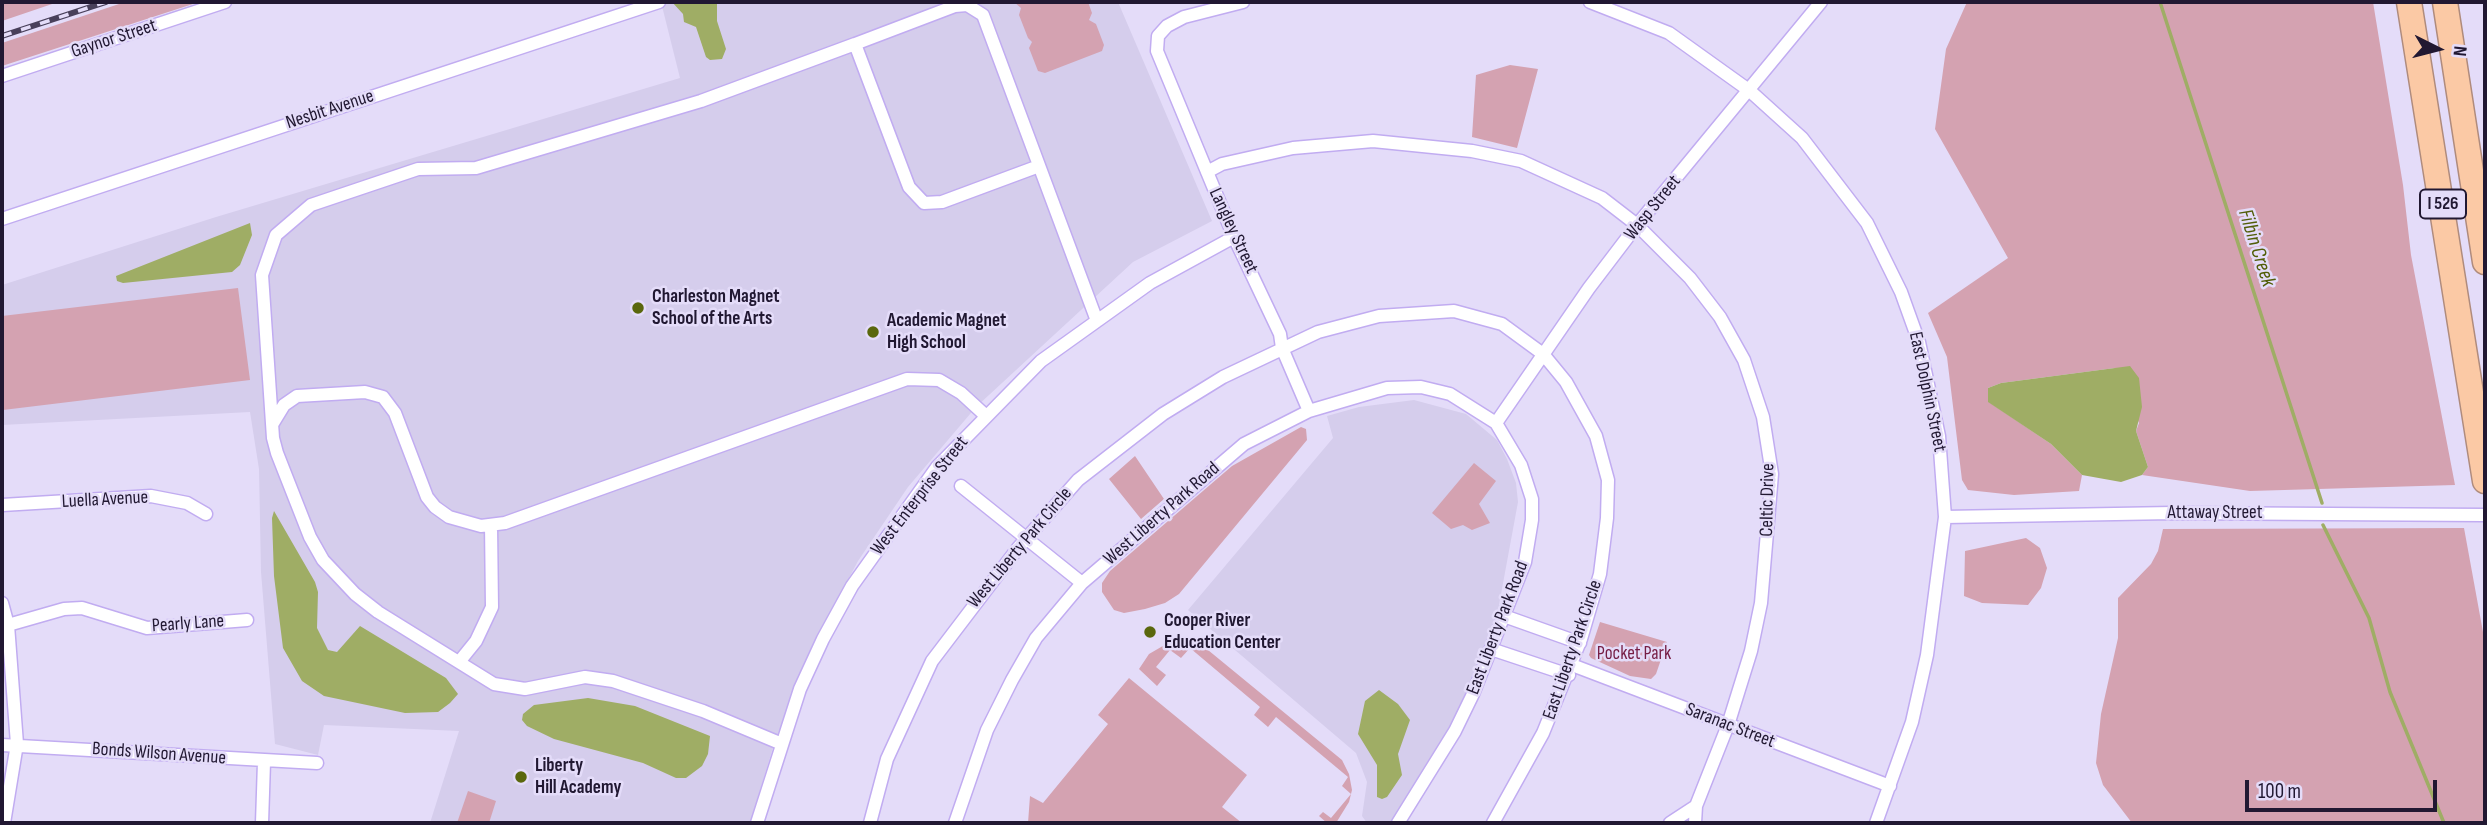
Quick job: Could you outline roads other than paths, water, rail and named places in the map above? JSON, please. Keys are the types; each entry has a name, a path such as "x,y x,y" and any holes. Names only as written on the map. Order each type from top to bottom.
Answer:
{"highway":[{"name":"I 526","path":"2409,2 2485,481"},
{"name":"I 526","path":"2445,2 2485,262"}],"street":[{"name":"Gaynor Street","path":"2,76 225,2"},
{"name":"Nesbit Avenue","path":"2,219 659,2"},
{"path":"1221,5 1243,2"},
{"name":"East Dolphin Street","path":"1590,2 1670,33 1750,91 1802,138 1867,223 1901,292 1919,342 1939,436 1945,517 1927,656 1913,722 1877,823"},
{"name":"Wasp Street","path":"1496,423 1637,225 1821,2"},
{"name":"Langley Street","path":"1221,5 1184,17 1167,26 1158,36 1157,51 1234,237 1280,334 1282,348 1310,411"},
{"path":"782,744 703,711 612,681 585,677 525,689 494,684 378,612 340,580 323,560 305,525 277,453 262,275 276,235 311,205 418,169 475,168 701,101 956,6 975,9 983,15 1097,321"},
{"path":"855,44 909,187 924,203 942,202 1039,166"},
{"path":"1207,172 1222,164 1293,148 1373,141 1430,145 1521,162 1602,198 1637,225"},
{"name":"Celtic Drive","path":"1637,225 1682,269 1720,317 1744,360 1763,417 1772,474 1761,603 1751,651 1728,725 1696,806 1696,823"},
{"name":"West Enterprise Street","path":"757,823 806,677 852,586 937,467 1041,360 1150,283 1234,237"},
{"name":"West Liberty Park Circle","path":"870,823 887,759 933,661 1026,538 1078,480 1163,414 1223,377 1282,348 1318,332 1379,316 1454,311 1502,324 1544,354"},
{"name":"East Liberty Park Circle","path":"1493,823 1543,733 1570,670 1600,573 1608,480 1596,436 1566,382 1544,354"},
{"path":"273,425 284,405 297,396 365,392 383,397 395,413 427,496 435,507 464,523 491,525 907,379 939,380 961,393 985,415"},
{"name":"West Liberty Park Road","path":"956,823 987,730 1036,638 1082,583 1244,444 1310,411 1387,388 1420,387 1450,394 1496,423"},
{"name":"East Liberty Park Road","path":"1398,823 1455,732 1491,649 1531,540 1532,499 1521,465 1496,423"},
{"path":"961,486 1082,583"},
{"name":"Luella Avenue","path":"2,505 151,496 187,503 206,514"},
{"name":"Attaway Street","path":"1945,517 2172,513 2485,515"},
{"path":"459,662 476,641 492,607 491,525"},
{"path":"2,603 8,625 17,744 4,823"},
{"name":"Pearly Lane","path":"8,625 64,609 82,608 147,628 247,620"},
{"path":"1504,616 1580,643"},
{"name":"Saranac Street","path":"1491,649 1570,670 1728,725 1890,786"},
{"name":"Bonds Wilson Avenue","path":"2,746 17,744 264,762 317,763"},
{"path":"262,823 264,762"},
{"path":"1670,823 1696,806"}],"waterway":[{"name":"Filbin Creek","path":"2160,2 2322,503"},
{"name":"Filbin Creek","path":"2323,525 2369,618 2390,692 2444,823"}],"railway":[{"path":"2,36 106,2"}],"place":[{"name":"Charleston Magnet School of the Arts","path":"638,308"},
{"name":"Academic Magnet High School","path":"873,332"},
{"name":"Cooper River Education Center","path":"1150,632"},
{"name":"Liberty Hill Academy","path":"521,777"}],"park label":[{"name":"Pocket Park","path":"1634,654"}]}
